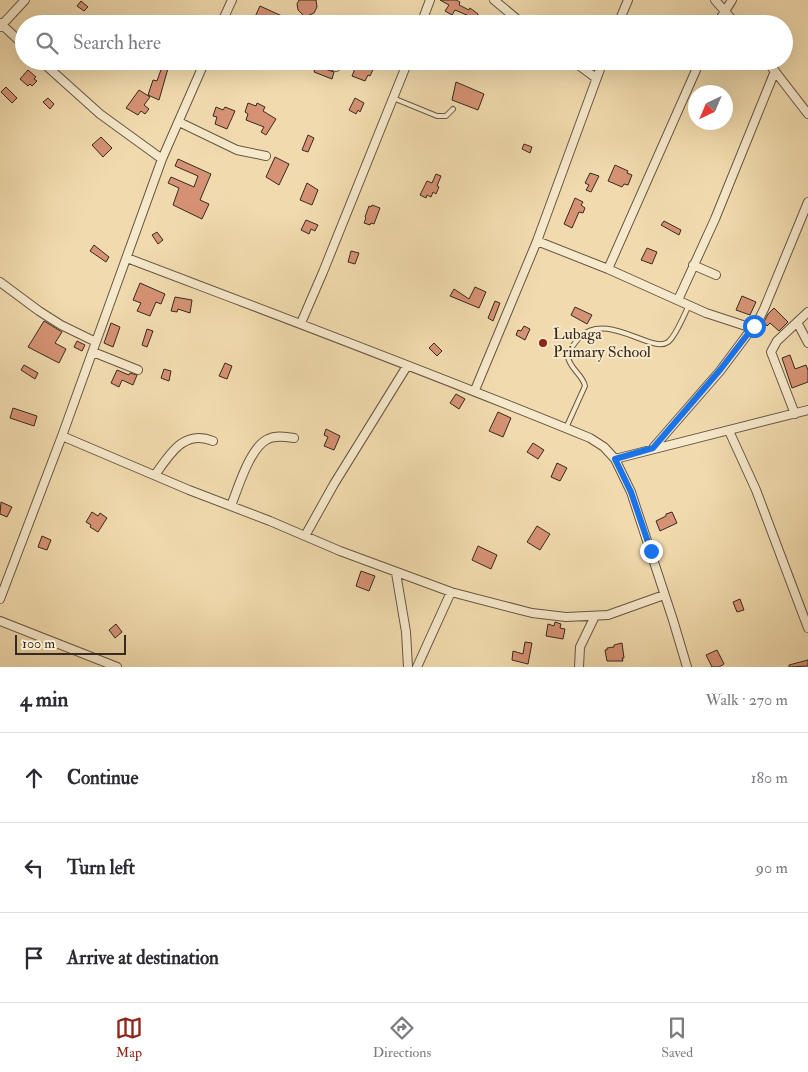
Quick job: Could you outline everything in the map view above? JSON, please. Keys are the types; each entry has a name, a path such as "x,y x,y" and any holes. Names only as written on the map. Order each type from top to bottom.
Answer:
{"street":[{"path":"15,37 1,25 25,0"},
{"path":"225,15 232,0"},
{"path":"424,15 430,0"},
{"path":"494,0 512,15"},
{"path":"622,15 628,0"},
{"path":"715,0 728,15"},
{"path":"722,15 732,0"},
{"path":"51,70 100,114 162,159"},
{"path":"0,598 93,352 162,159 201,70"},
{"path":"301,323 404,70"},
{"path":"585,70 596,78"},
{"path":"475,390 537,241 599,70"},
{"path":"608,269 696,70"},
{"path":"678,300 715,219 775,71"},
{"path":"775,71 808,114"},
{"path":"178,122 237,150 266,156"},
{"path":"653,448 725,365 758,320 808,202"},
{"path":"537,241 608,269 720,318 753,327"},
{"path":"127,258 301,323 407,366 475,390 590,438 604,447 615,459 631,492 687,667"},
{"path":"693,265 716,275"},
{"path":"0,282 39,311 96,342"},
{"path":"795,414 771,352 777,341 808,312"},
{"path":"797,322 808,343"},
{"path":"93,352 138,370"},
{"path":"305,536 334,484 407,366"},
{"path":"615,459 808,410"},
{"path":"729,431 756,490 808,628"},
{"path":"62,436 305,536 451,592 532,613 566,617 616,613 664,595"},
{"path":"156,475 169,455 186,440 196,437 213,441"},
{"path":"231,506 253,454 259,445 273,437 294,438"},
{"path":"396,572 406,632 408,667"},
{"path":"417,667 451,592"},
{"path":"579,667 580,647 595,616"},
{"path":"0,621 117,667"}],"lane":[{"path":"393,98 437,116 446,116 453,109"},
{"path":"566,428 585,386 571,366 568,357 578,338 593,330 608,329 630,334 659,345 665,344 672,337 689,305"}],"building":[{"path":"299,0 316,0 317,7 314,13 303,15 298,10 297,4"},
{"path":"440,0 456,0 460,2 459,5 469,10 470,8 478,14 467,15 455,10 452,15 445,11 449,5"},
{"path":"81,1 88,7 84,11 77,6"},
{"path":"260,6 280,15 256,15"},
{"path":"28,70 36,77 34,79 37,81 32,86 30,84 28,86 20,79"},
{"path":"161,70 168,70 159,100 148,95 153,80 157,81"},
{"path":"315,70 328,70 334,72 332,79 314,72"},
{"path":"354,70 373,70 365,81 352,76"},
{"path":"456,82 484,94 478,110 452,100"},
{"path":"6,87 17,98 12,103 1,92"},
{"path":"139,90 150,97 144,105 149,109 145,114 141,111 138,115 126,108"},
{"path":"48,98 54,104 50,109 43,102"},
{"path":"355,98 364,103 360,112 358,110 356,114 349,110"},
{"path":"248,103 256,106 257,103 265,107 263,111 276,119 266,135 261,132 264,127 246,120 248,114 245,112"},
{"path":"216,107 223,110 225,107 235,111 227,129 215,124 217,117 213,116"},
{"path":"308,135 314,138 308,152 302,150"},
{"path":"101,137 112,148 103,157 92,145"},
{"path":"524,144 532,147 530,153 522,149"},
{"path":"275,157 289,164 279,185 266,177"},
{"path":"178,159 211,174 200,200 209,204 202,219 173,205 179,188 168,183 171,177 194,187 198,176 175,166"},
{"path":"615,165 632,175 628,185 624,184 622,187 608,181"},
{"path":"590,173 599,176 591,192 586,190 589,185 585,183"},
{"path":"436,174 441,176 436,194 433,192 431,197 427,195 426,198 420,195 427,181 432,183"},
{"path":"307,183 318,190 312,205 300,200"},
{"path":"575,198 583,202 581,205 585,208 583,213 579,212 572,228 564,224"},
{"path":"372,205 380,208 374,224 371,223 370,225 364,223 369,206 371,207"},
{"path":"306,220 318,225 315,231 311,229 309,234 301,230"},
{"path":"664,221 681,230 679,235 661,225"},
{"path":"157,232 163,240 158,244 152,235"},
{"path":"94,245 109,257 106,262 90,251"},
{"path":"647,248 657,252 652,264 641,260"},
{"path":"351,251 359,253 355,264 348,262"},
{"path":"140,283 165,294 161,304 156,302 150,316 137,311 141,303 133,300"},
{"path":"475,287 486,292 479,308 450,296 454,289 469,299"},
{"path":"742,296 756,302 750,315 736,310"},
{"path":"175,297 192,300 190,313 178,309 177,312 171,311"},
{"path":"495,301 500,303 493,321 488,318"},
{"path":"575,307 592,315 587,324 571,315"},
{"path":"774,308 788,322 779,331 770,323 767,326 764,322"},
{"path":"44,321 62,332 55,343 66,349 59,363 28,347"},
{"path":"111,323 120,327 113,347 104,343"},
{"path":"524,326 530,329 525,340 516,335 518,330 521,331"},
{"path":"147,329 153,331 147,347 142,345"},
{"path":"77,341 85,345 82,351 74,347"},
{"path":"434,343 442,351 437,356 429,348"},
{"path":"790,355 795,369 806,365 808,370 808,382 792,388 782,358"},
{"path":"225,363 232,366 227,379 219,376"},
{"path":"24,365 38,373 35,379 21,370"},
{"path":"164,369 171,371 169,381 161,378"},
{"path":"117,370 129,375 130,373 137,375 133,385 122,380 119,387 111,383"},
{"path":"456,394 465,399 459,409 450,403"},
{"path":"13,408 37,416 34,426 10,418"},
{"path":"498,412 511,418 503,437 489,431"},
{"path":"326,429 340,436 334,450 324,446 328,437 324,435"},
{"path":"533,443 544,450 538,459 527,452"},
{"path":"557,463 567,468 560,481 551,477"},
{"path":"1,502 12,507 7,517 0,514"},
{"path":"92,512 98,516 100,513 107,518 98,532 86,522"},
{"path":"672,512 677,523 660,531 656,521"},
{"path":"537,526 550,534 540,550 527,542"},
{"path":"42,536 51,540 47,550 38,547"},
{"path":"478,546 497,555 491,569 472,560"},
{"path":"361,571 375,576 369,591 356,586"},
{"path":"740,599 744,610 737,612 733,602"},
{"path":"555,622 561,624 560,628 565,629 563,639 546,636 548,624 554,626"},
{"path":"116,624 122,632 115,638 109,630"},
{"path":"525,642 532,643 528,664 512,660 513,651 523,654"},
{"path":"622,643 623,661 607,661 605,650"},
{"path":"717,650 724,664 719,667 712,667 706,655"},
{"path":"808,660 808,666 789,667 789,665"}],"place":[{"name":"Lubaga Primary School","path":"543,343"}],"route":[{"path":"651,551 631,492 615,459 653,448 720,370 754,326"}]}
